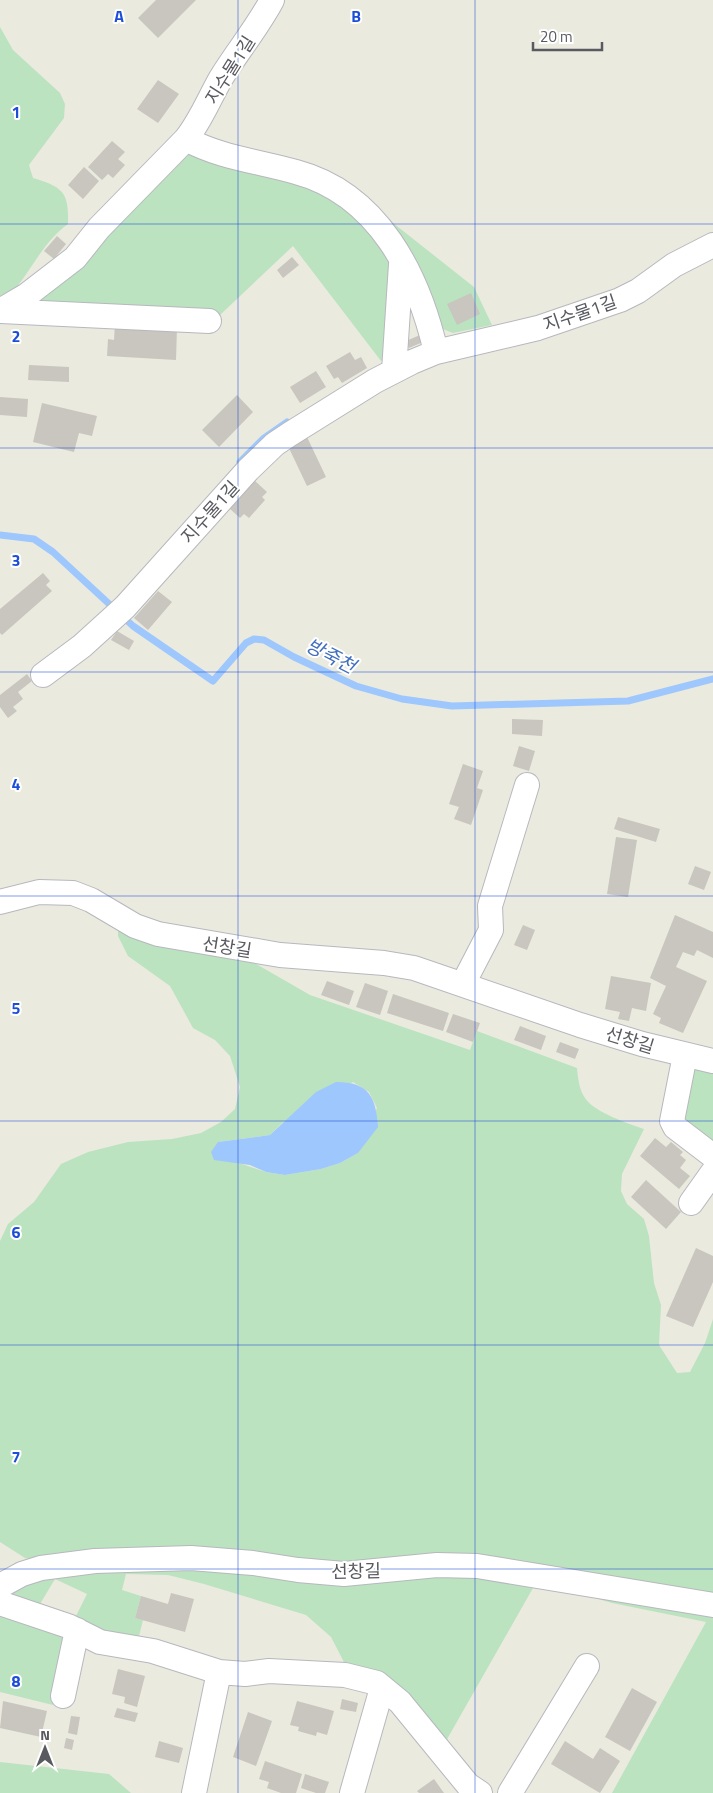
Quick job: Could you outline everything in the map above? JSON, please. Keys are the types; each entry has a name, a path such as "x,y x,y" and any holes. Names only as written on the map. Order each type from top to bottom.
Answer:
{"lane":[{"name":"지수물1길","path":"0,311 27,295 76,258 99,228 186,139 195,127 222,76 262,18 272,0"},
{"path":"186,139 208,150 226,156 295,172 324,181 347,194 367,211 384,232 401,262 425,314 436,352"},
{"name":"지수물1길","path":"43,675 82,646 120,613 268,450 290,434 394,371 436,352 538,328 620,300 638,291 674,265 713,245"},
{"path":"394,371 401,262"},
{"name":"지수물1길","path":"0,311 209,322"},
{"path":"463,984 491,930 490,906 527,785"},
{"name":"선창길","path":"0,902 40,892 73,893 91,900 135,926 158,934 280,955 384,963 414,968 571,1022 685,1055 713,1061"},
{"path":"685,1055 672,1121 676,1127 713,1156"},
{"path":"691,1203 713,1172"},
{"name":"선창길","path":"0,1586 22,1574 41,1568 95,1561 191,1558 253,1562 298,1570 344,1574 437,1565 485,1567 713,1605"},
{"path":"0,1603 77,1630 100,1642 153,1651 219,1672 245,1674 268,1670 345,1675 376,1683 400,1702 468,1785 480,1793"},
{"path":"63,1696 77,1630"},
{"path":"510,1793 587,1666"},
{"path":"194,1793 219,1672"},
{"path":"352,1793 382,1688"}],"green space":[{"path":"0,27 13,50 60,93 65,104 64,118 29,165 33,178 51,184 62,192 67,205 68,224 48,243 18,285 0,304"},
{"path":"184,152 337,195 390,254 392,354 381,361 293,246 220,315 30,305"},
{"path":"388,219 474,287 492,325 453,333 440,328 409,254"},
{"path":"118,923 237,953 310,995 470,1050 477,1031 577,1068 581,1091 590,1103 612,1117 644,1129 622,1174 621,1191 627,1204 644,1219 649,1236 654,1283 661,1305 659,1345 677,1373 690,1372 705,1343 713,1319 713,1599 392,1566 42,1562 25,1558 0,1542 0,1241 8,1224 34,1202 61,1164 88,1152 128,1142 172,1139 201,1133 221,1122 235,1109 240,1087 230,1056 215,1040 193,1028 170,986 128,956 118,936","holes":["353,1082 369,1092 377,1108 358,1153 340,1163 321,1169 285,1175 266,1172 239,1163 218,1142 270,1135 282,1123"]},
{"path":"690,1064 713,1069 713,1141 682,1119"},
{"path":"181,1563 254,1567 301,1575 343,1579 439,1570 478,1570 713,1611 713,1793 612,1793 706,1622 612,1603 537,1581 446,1741 394,1682 377,1673 346,1666 331,1637 306,1615 168,1575 126,1574 122,1590 141,1596 135,1618 143,1620 139,1636 105,1633 76,1616 87,1594 55,1579 40,1604 0,1592 16,1582 36,1574 60,1569 86,1566"},
{"path":"0,1616 60,1632 65,1638 67,1646 53,1705 0,1692"},
{"path":"0,1762 109,1774 131,1793 0,1793"}],"water":[{"path":"336,1082 363,1088 373,1100 378,1127 358,1153 340,1163 321,1169 285,1175 266,1172 250,1165 214,1160 211,1152 218,1142 270,1135 316,1092"}],"building":[{"path":"156,0 196,0 158,38 138,18"},
{"path":"158,80 179,94 158,123 137,109"},
{"path":"112,141 125,152 118,159 125,165 113,178 108,174 102,180 88,167"},
{"path":"84,167 99,181 83,199 68,185"},
{"path":"57,236 66,244 54,259 44,251"},
{"path":"292,257 299,265 283,278 277,270"},
{"path":"471,293 480,314 457,325 447,304"},
{"path":"115,323 177,327 176,360 107,356 108,339 114,340"},
{"path":"420,335 423,342 409,348 406,341"},
{"path":"350,352 355,360 361,357 367,368 342,383 338,377 334,379 326,366"},
{"path":"29,365 69,367 69,382 28,380"},
{"path":"316,371 326,387 300,403 290,387"},
{"path":"237,395 253,412 219,447 202,430"},
{"path":"0,397 28,399 27,417 0,415"},
{"path":"42,403 97,416 92,436 79,433 74,452 33,442"},
{"path":"307,437 326,477 307,486 288,446"},
{"path":"253,479 267,492 262,497 265,500 249,518 244,514 240,518 228,507"},
{"path":"43,573 50,581 46,585 52,591 2,635 0,633 0,609"},
{"path":"158,591 172,602 148,630 134,618"},
{"path":"117,631 134,641 129,650 111,640"},
{"path":"27,674 32,681 18,692 23,699 13,707 17,711 8,718 0,707 0,695"},
{"path":"512,719 543,720 542,736 512,734"},
{"path":"519,746 535,751 529,771 513,766"},
{"path":"463,764 483,771 477,788 483,790 471,825 454,819 459,807 449,804"},
{"path":"618,817 660,829 656,842 614,829"},
{"path":"616,837 637,840 628,897 607,894"},
{"path":"695,866 711,872 704,890 688,884"},
{"path":"675,915 713,932 713,958 697,950 694,956 683,952 676,967 707,981 683,1033 659,1023 661,1018 653,1014 666,986 650,978"},
{"path":"523,925 535,930 527,950 514,945"},
{"path":"611,976 651,983 646,1011 632,1008 629,1021 618,1019 620,1012 605,1009"},
{"path":"327,981 354,991 349,1005 321,995"},
{"path":"365,983 388,991 380,1015 356,1007"},
{"path":"393,994 449,1013 443,1031 387,1013"},
{"path":"453,1014 480,1023 473,1042 446,1032"},
{"path":"520,1026 546,1036 541,1050 514,1040"},
{"path":"560,1042 579,1049 575,1059 556,1052"},
{"path":"655,1138 666,1147 671,1142 683,1152 680,1155 686,1160 680,1168 690,1176 679,1189 640,1156"},
{"path":"646,1180 681,1212 666,1229 631,1197"},
{"path":"696,1248 713,1256 713,1282 693,1327 666,1316"},
{"path":"171,1593 194,1599 185,1632 135,1618 141,1596 168,1604"},
{"path":"118,1669 145,1676 137,1707 124,1703 125,1697 112,1694"},
{"path":"632,1688 657,1702 630,1751 605,1737"},
{"path":"342,1699 358,1703 356,1712 340,1709"},
{"path":"3,1701 47,1711 41,1737 0,1728"},
{"path":"297,1701 334,1711 327,1735 317,1732 316,1736 298,1731 299,1727 290,1725"},
{"path":"117,1708 138,1713 135,1722 114,1717"},
{"path":"248,1712 272,1721 256,1766 233,1757"},
{"path":"71,1716 80,1717 77,1735 68,1733"},
{"path":"66,1738 74,1740 72,1750 64,1748"},
{"path":"159,1741 183,1748 179,1763 155,1757"},
{"path":"565,1741 593,1759 600,1748 620,1761 600,1793 551,1764"},
{"path":"265,1761 302,1774 296,1793 281,1793 267,1788 269,1782 259,1779"},
{"path":"305,1774 329,1782 325,1793 316,1793 301,1788"},
{"path":"434,1779 444,1793 419,1793 417,1791"}],"waterway":[{"path":"240,462 264,438 287,422"},
{"name":"방죽천","path":"0,535 34,539 53,552 133,626 213,681 246,643 254,639 264,640 294,657 356,686 402,699 452,706 628,701 713,679"}]}
